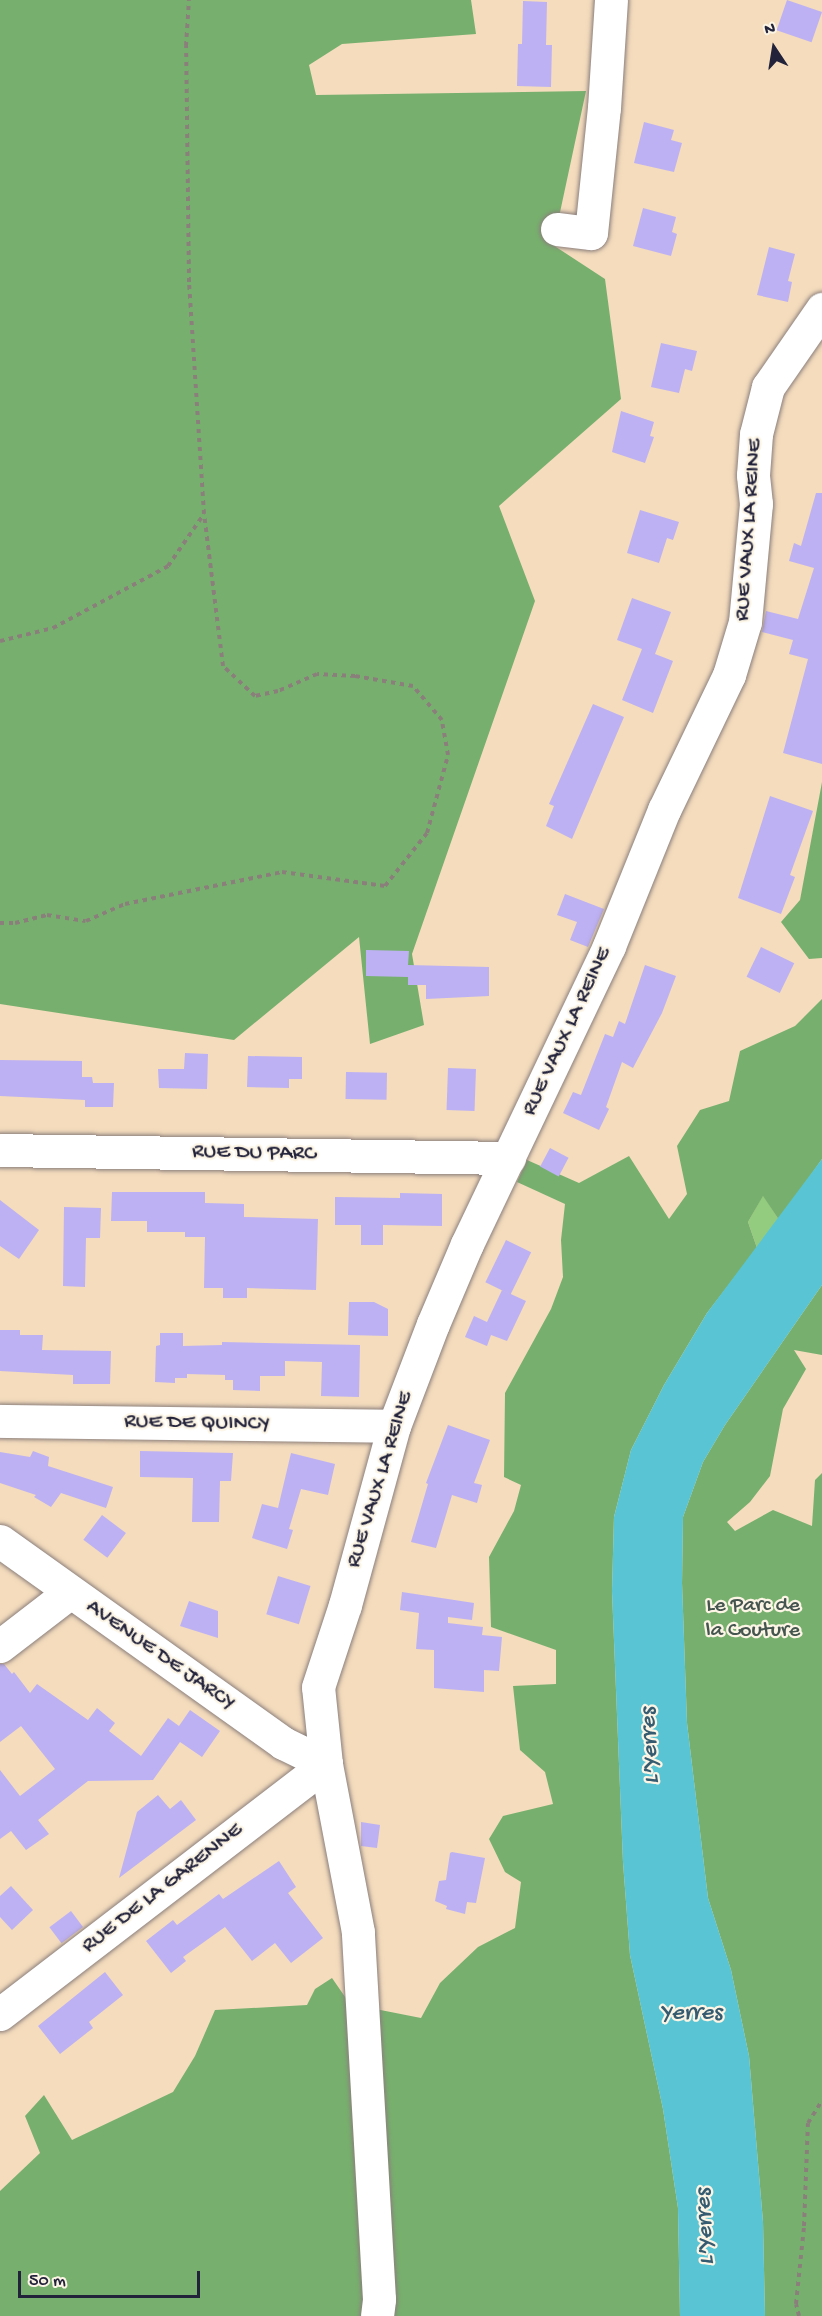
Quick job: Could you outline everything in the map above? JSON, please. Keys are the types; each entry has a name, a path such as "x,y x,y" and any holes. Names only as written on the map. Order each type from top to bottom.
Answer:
{"street":[{"path":"557,228 591,234 604,108 611,0"},
{"name":"RUE VAUX LA REINE","path":"377,2316 379,2299 358,1932 326,1764 318,1687 345,1605 394,1426 463,1254 609,946 664,810 729,675 745,622 756,504 753,475 756,434 763,406 768,387 822,309"},
{"name":"RUE DU PARC","path":"0,1150 508,1158"},
{"name":"RUE DE QUINCY","path":"0,1421 394,1426"},
{"name":"AVENUE DE JARCY","path":"0,1541 283,1743 326,1764"},
{"path":"0,1646 70,1592"},
{"name":"RUE DE LA GARENNE","path":"0,2014 326,1764"}],"path":[{"path":"0,923 15,923 47,915 86,921 125,904 282,872 386,886 427,833 448,755 442,720 413,686 356,676 317,674 278,691 255,696 223,666 204,514 189,282 186,46 189,0"},
{"path":"0,641 52,628 168,566 204,514"},
{"path":"799,2316 796,2304 804,2226 808,2123 822,2101"}],"green space":[{"path":"0,0 471,0 476,34 342,44 309,65 316,95 586,91 553,245 605,279 621,399 499,506 535,601 412,954 424,1025 370,1044 359,937 234,1040 0,1004"},
{"path":"822,782 822,958 809,959 781,922 800,900"},
{"path":"822,999 822,1159 779,1220 763,1196 748,1222 757,1248 707,1313 664,1385 631,1450 614,1517 612,1591 623,1862 630,1955 663,2109 678,2208 680,2316 0,2316 0,2191 40,2153 25,2116 44,2095 72,2140 173,2092 195,2056 215,2010 307,2005 315,1989 332,1978 350,2004 421,2018 440,1983 478,1947 515,1928 521,1882 505,1872 489,1839 503,1816 553,1804 545,1772 520,1750 513,1686 556,1684 556,1650 491,1627 489,1557 514,1511 521,1485 504,1477 505,1393 551,1309 563,1277 561,1240 565,1204 517,1182 527,1160 579,1183 629,1156 669,1219 687,1194 677,1146 700,1110 729,1101 740,1051 795,1026"},
{"path":"763,1195 779,1220 757,1248 748,1222"},
{"name":"Le Parc de la Couture","path":"822,1285 822,1355 794,1350 806,1369 783,1409 770,1476 750,1502 727,1522 735,1531 773,1510 812,1526 815,1480 822,1473 822,2316 765,2316 763,2222 749,2056 731,1970 708,1898 687,1723 682,1583 683,1517 703,1462 725,1425"}],"water":[{"name":"Yerres","path":"822,1159 822,1285 725,1425 703,1462 683,1517 682,1583 687,1723 708,1898 731,1970 749,2056 763,2222 765,2316 680,2316 678,2208 663,2109 630,1955 623,1862 612,1591 614,1517 631,1450 664,1385 707,1313"}],"building":[{"path":"787,0 822,12 812,42 777,30"},
{"path":"523,1 547,2 546,45 552,45 551,87 517,86 518,44 522,44"},
{"path":"644,122 674,130 671,140 682,143 674,172 634,163"},
{"path":"643,208 676,217 672,232 677,234 671,256 633,246"},
{"path":"769,247 795,254 788,281 792,282 788,302 757,295"},
{"path":"661,343 697,351 692,371 685,369 679,393 651,387"},
{"path":"621,411 654,422 650,436 654,437 645,463 612,452"},
{"path":"816,493 822,493 822,764 783,753 808,659 789,654 793,640 762,632 766,611 798,619 814,568 789,561 794,543 801,546"},
{"path":"640,510 679,522 673,540 667,538 659,563 627,553"},
{"path":"632,598 671,612 655,654 673,661 653,713 622,700 642,649 617,640"},
{"path":"593,704 624,717 572,839 546,826 554,806 549,804"},
{"path":"770,796 813,811 790,875 795,877 781,914 738,898"},
{"path":"565,894 604,909 588,947 570,940 577,922 557,915"},
{"path":"761,947 794,963 780,993 747,977"},
{"path":"366,950 409,951 408,965 489,967 489,996 426,999 426,985 408,985 408,977 366,976"},
{"path":"645,965 676,976 662,1013 633,1068 622,1062 606,1107 609,1109 599,1130 563,1113 573,1092 581,1095 605,1034 613,1037 619,1021 625,1024"},
{"path":"185,1053 208,1054 207,1089 159,1088 158,1069 184,1069"},
{"path":"248,1056 302,1057 302,1079 289,1079 289,1088 247,1087"},
{"path":"0,1060 82,1061 82,1077 92,1077 93,1083 114,1083 113,1107 85,1107 85,1100 0,1096"},
{"path":"448,1068 476,1069 475,1111 447,1110"},
{"path":"346,1072 387,1073 387,1100 346,1099"},
{"path":"550,1148 569,1158 559,1176 540,1167"},
{"path":"112,1192 205,1192 205,1203 244,1204 244,1217 318,1219 316,1290 247,1288 247,1298 223,1298 223,1288 204,1288 205,1237 185,1237 185,1232 147,1232 147,1221 111,1221"},
{"path":"400,1193 442,1194 442,1226 383,1225 383,1245 361,1245 361,1225 335,1225 335,1197 400,1198"},
{"path":"0,1200 39,1230 19,1259 0,1246"},
{"path":"64,1207 101,1208 100,1238 86,1238 85,1287 63,1286"},
{"path":"506,1240 531,1252 511,1295 485,1282"},
{"path":"502,1290 526,1301 507,1341 491,1335 487,1346 465,1337 474,1316 487,1322"},
{"path":"349,1302 374,1302 388,1309 388,1336 348,1335"},
{"path":"0,1330 20,1330 20,1335 43,1335 42,1350 111,1351 110,1384 73,1384 73,1375 0,1371"},
{"path":"160,1333 183,1333 183,1346 222,1345 222,1342 360,1345 359,1397 321,1396 322,1362 285,1361 285,1376 260,1376 260,1391 233,1390 233,1380 225,1380 225,1375 187,1374 187,1378 175,1378 175,1383 155,1382 156,1346 160,1345"},
{"path":"448,1425 490,1440 474,1483 482,1485 477,1503 452,1495 436,1548 411,1542 428,1484 426,1483"},
{"path":"33,1451 49,1457 48,1466 113,1487 106,1508 61,1493 51,1507 34,1497 36,1495 0,1483 0,1452 30,1457"},
{"path":"140,1451 233,1453 231,1481 220,1481 219,1522 192,1522 193,1478 140,1477"},
{"path":"291,1453 335,1464 328,1495 301,1489 289,1529 293,1530 287,1549 252,1538 262,1504 278,1508"},
{"path":"102,1515 126,1533 107,1558 83,1540"},
{"path":"278,1576 311,1586 299,1624 266,1614"},
{"path":"402,1592 474,1603 472,1620 448,1617 448,1623 483,1627 482,1635 502,1637 499,1671 484,1670 484,1692 434,1688 434,1650 416,1649 419,1613 400,1610"},
{"path":"189,1601 218,1611 218,1638 180,1626"},
{"path":"0,1664 4,1664 12,1674 14,1672 30,1693 37,1684 88,1720 97,1708 115,1723 109,1731 141,1756 168,1718 179,1726 190,1710 220,1731 202,1757 180,1742 153,1780 88,1781 38,1820 49,1834 26,1850 11,1831 0,1839 0,1770 20,1796 55,1769 21,1726 0,1742"},
{"path":"158,1795 170,1809 181,1800 196,1820 119,1878 137,1812"},
{"path":"361,1822 380,1825 377,1848 361,1846"},
{"path":"452,1852 485,1858 476,1903 467,1902 465,1914 446,1909 447,1906 435,1901 439,1881 446,1880"},
{"path":"279,1861 296,1887 288,1893 323,1938 291,1963 275,1943 252,1961 225,1927 183,1957 186,1961 171,1973 146,1941 173,1920 177,1925 219,1894 223,1899"},
{"path":"11,1886 33,1910 12,1930 0,1917 0,1896"},
{"path":"71,1911 83,1927 61,1943 49,1927"},
{"path":"105,1972 123,1995 89,2022 93,2028 60,2054 38,2026"}],"water label":[{"name":"L'Yerres","path":"651,1746"},
{"name":"L'Yerres","path":"706,2227"}]}
